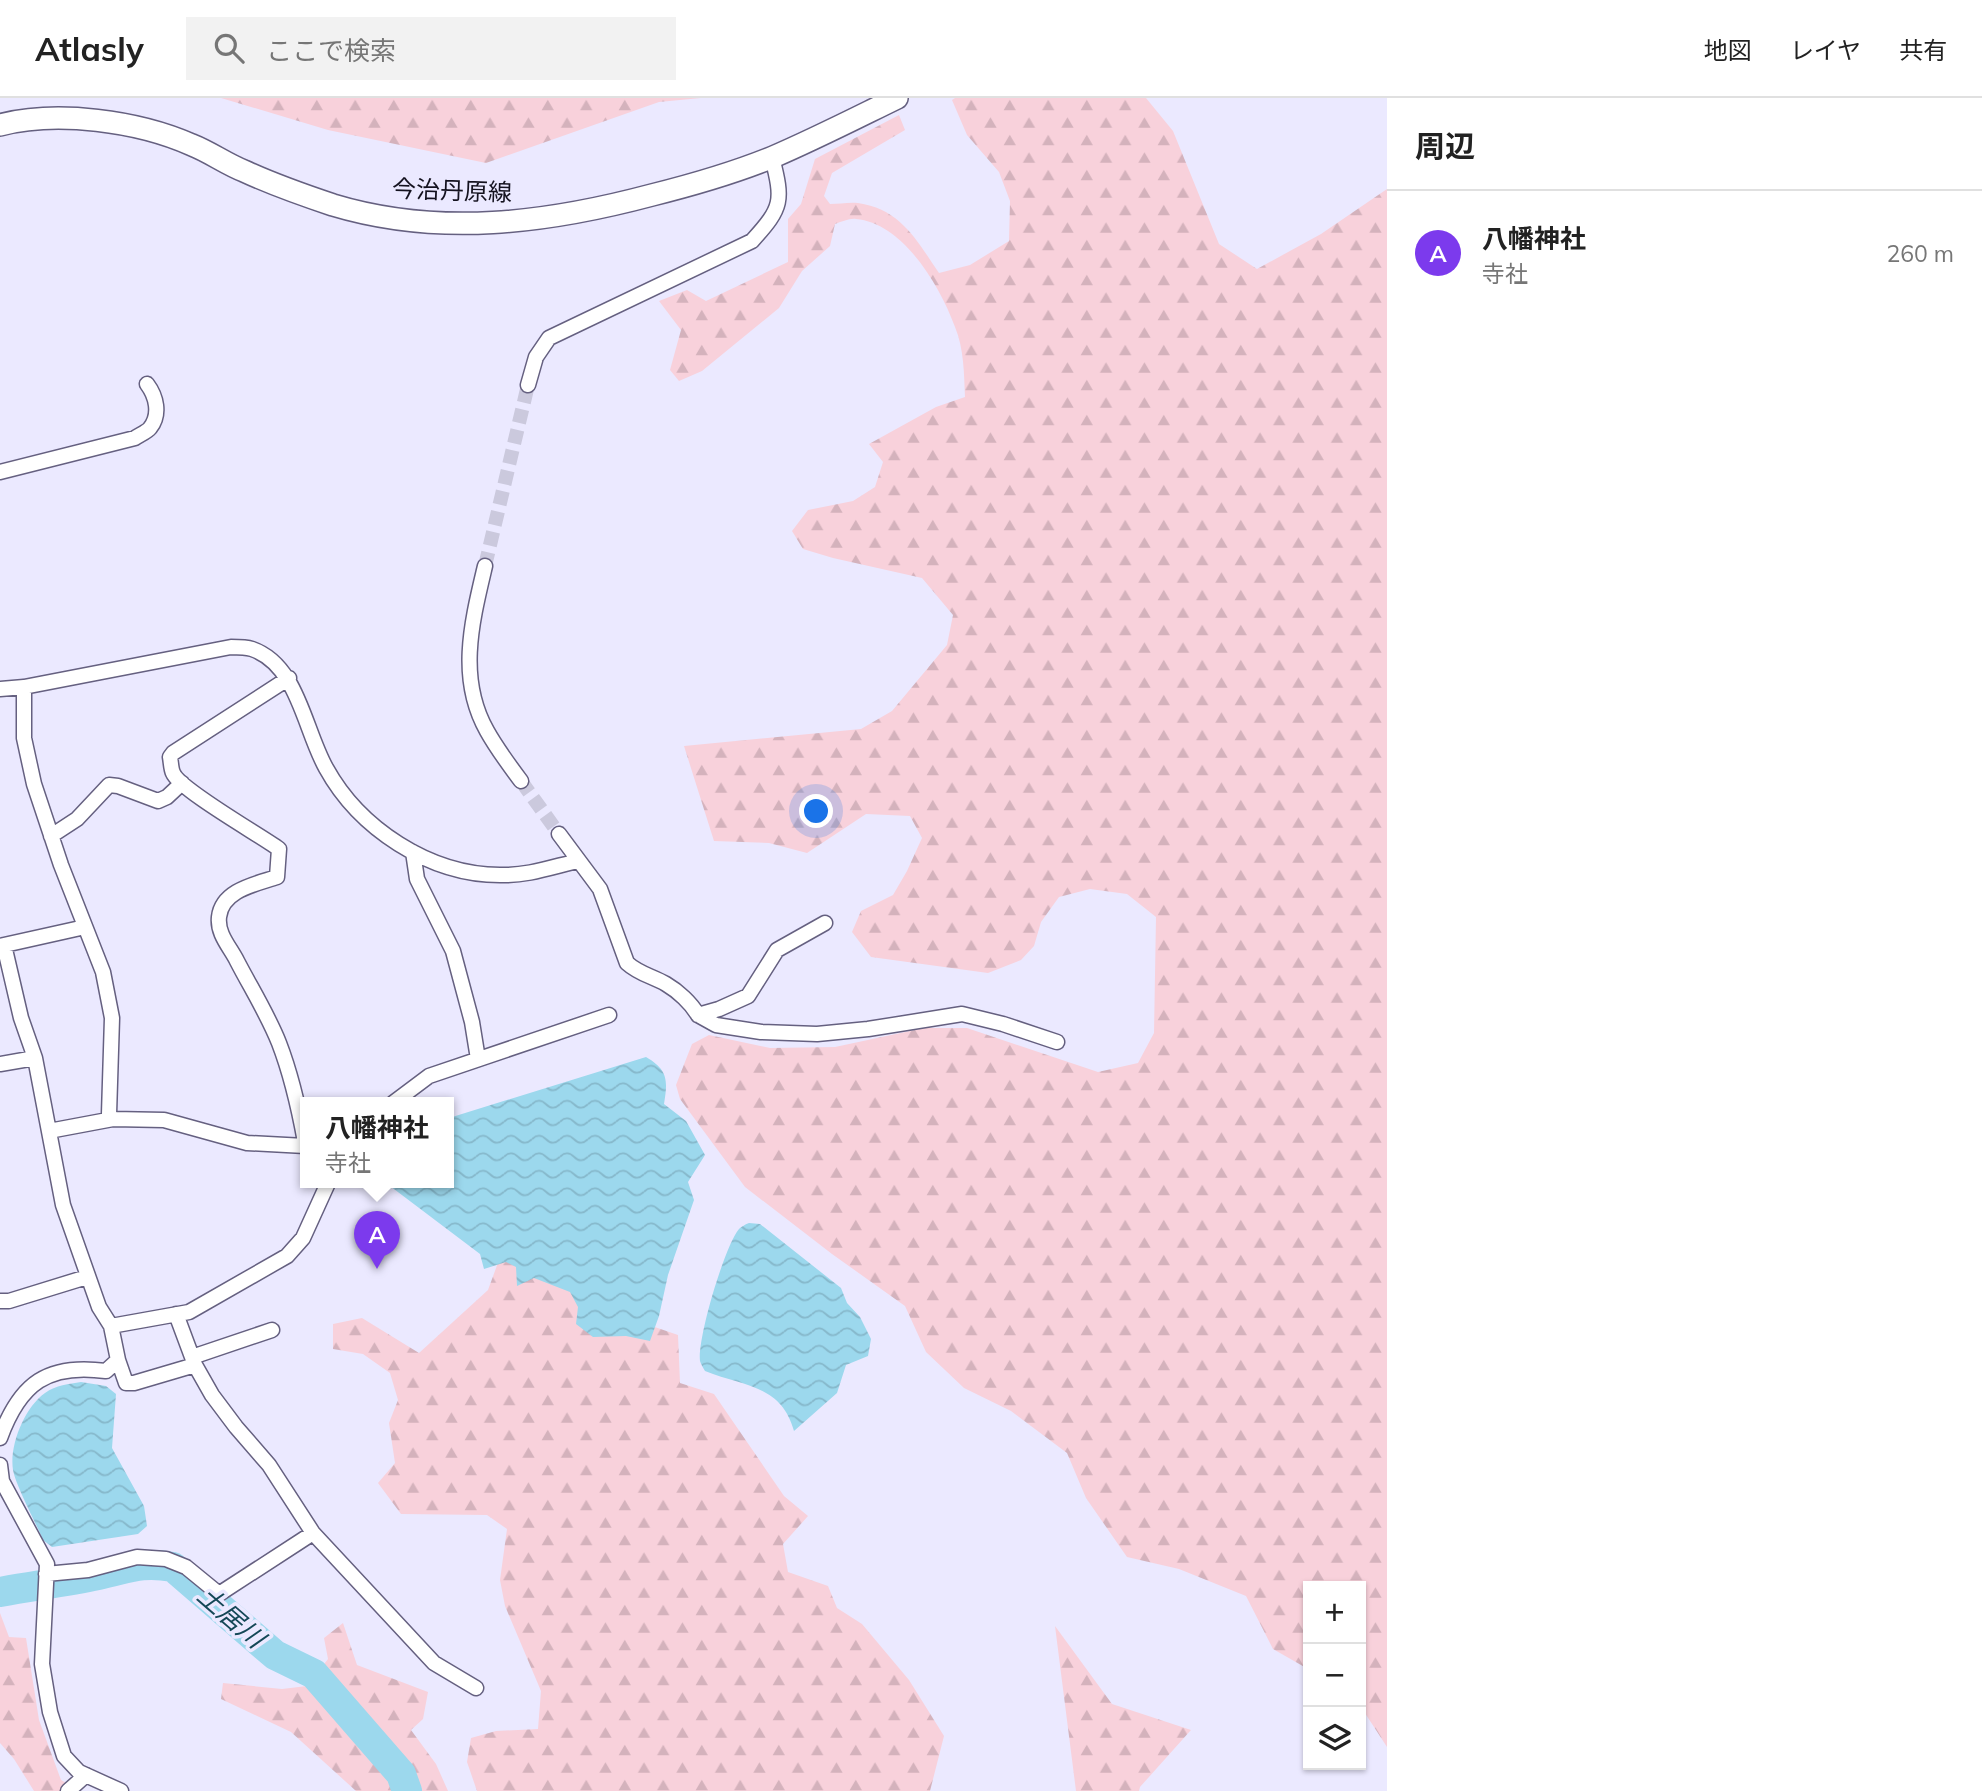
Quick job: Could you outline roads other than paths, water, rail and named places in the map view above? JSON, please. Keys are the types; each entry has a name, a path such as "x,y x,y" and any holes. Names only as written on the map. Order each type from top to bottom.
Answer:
{"main road":[{"name":"今治丹原線","path":"0,124 19,120 92,120 142,129 191,144 243,171 335,205 432,222 496,224 596,210 685,187 772,157 897,98"}],"street":[{"path":"528,385 536,357 549,338 752,241 771,220 780,199 772,157"},
{"path":"0,472 135,438 150,428 156,412 155,396 147,384"},
{"path":"485,566 468,649 469,676 485,728 521,781"},
{"path":"0,689 24,687 231,647 251,649 274,661 289,678 311,738 340,791 361,815 413,852 471,873 500,875 530,873 578,861"},
{"path":"289,678 170,757 173,775 182,783 279,849 277,877 241,890 228,899 219,916 220,933 279,1042 300,1116"},
{"path":"24,687 24,738 34,784 103,972 112,1018 109,1114 113,1119"},
{"path":"51,836 77,819 109,785 158,801 167,797 182,783"},
{"path":"559,834 600,889 627,963 636,972 667,985 692,1005 698,1015 716,1025 761,1032 817,1034 867,1030 962,1014 1057,1042"},
{"path":"413,852 417,879 453,951 472,1022 478,1059"},
{"path":"698,1015 748,996 777,950 825,923"},
{"path":"85,927 2,946 21,1018 35,1058 63,1205 87,1277 99,1307 111,1326 126,1383 134,1383 272,1330"},
{"path":"401,1097 429,1076 609,1015"},
{"path":"0,1064 35,1058"},
{"path":"49,1131 113,1119 164,1120 247,1143 300,1144"},
{"path":"111,1326 189,1312 287,1256 303,1238 326,1188"},
{"path":"0,1301 9,1301 87,1277"},
{"path":"176,1314 193,1361 220,1406 269,1465 313,1534 434,1663 476,1688"},
{"path":"0,1437 8,1415 25,1390 44,1377 64,1370 106,1371 118,1360"},
{"path":"0,1465 2,1481 47,1564 41,1664 50,1712 64,1756 79,1772 121,1791"},
{"path":"47,1574 88,1570 137,1557 166,1559 186,1567 219,1594 313,1534"},
{"path":"68,1791 86,1775"}],"water":[{"path":"646,1057 659,1066 666,1082 664,1104 686,1121 705,1155 688,1182 694,1200 668,1275 659,1316 650,1341 626,1336 593,1337 576,1324 578,1307 570,1292 534,1278 517,1286 516,1267 506,1262 484,1269 480,1254 393,1188 454,1188 454,1116"},
{"path":"749,1223 760,1224 841,1288 847,1303 860,1317 871,1339 868,1356 846,1365 837,1393 794,1431 780,1404 770,1396 759,1389 705,1371 700,1361 707,1314 720,1272 733,1238 739,1229"},
{"path":"81,1382 106,1386 116,1394 112,1448 144,1506 147,1526 138,1534 52,1547 43,1540 18,1485 12,1460 20,1427 38,1399 54,1388"}],"waterway":[{"name":"土居川","path":"0,1592 134,1567 173,1567 275,1655 314,1674 401,1774 407,1791"}],"tunnel":[{"path":"485,566 528,385"},
{"path":"521,781 559,834"}],"place":[{"name":"八幡神社","path":"377,1269"}]}
